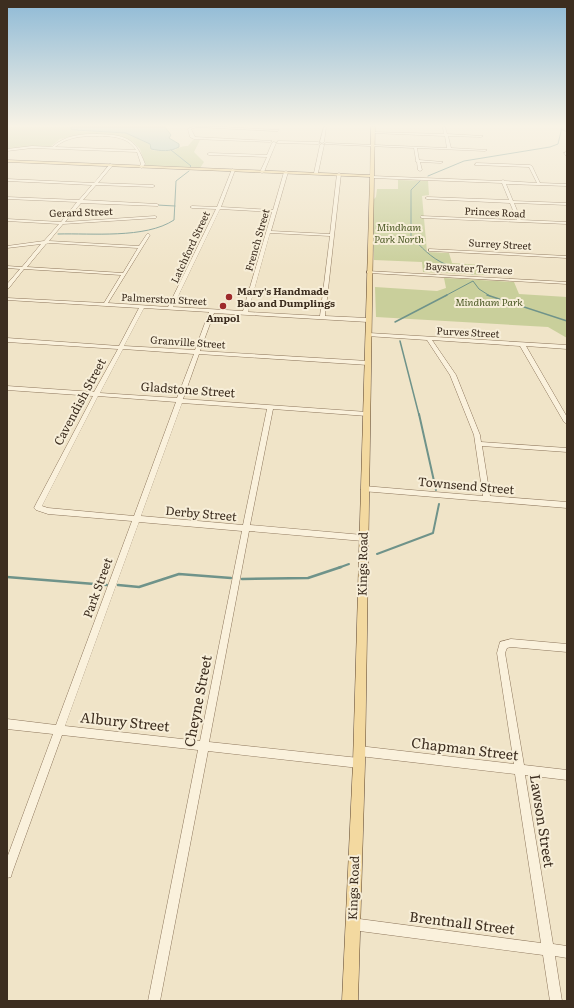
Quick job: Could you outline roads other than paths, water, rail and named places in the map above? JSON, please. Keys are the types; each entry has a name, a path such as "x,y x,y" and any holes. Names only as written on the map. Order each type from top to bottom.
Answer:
{"main road":[{"path":"314,174 372,176"},
{"path":"328,174 339,175"},
{"name":"Kings Road","path":"350,1001 359,757 372,176"}],"street":[{"path":"7,287 104,174"},
{"name":"Latchford Street","path":"170,308 218,209 232,174"},
{"name":"French Street","path":"245,313 286,174"},
{"path":"534,174 538,183"},
{"path":"322,317 339,175"},
{"path":"372,176 567,184"},
{"path":"7,180 154,186"},
{"path":"503,182 519,221"},
{"path":"7,198 157,205"},
{"path":"427,198 567,204"},
{"path":"192,207 275,211"},
{"name":"Gerard Street","path":"7,220 62,223 155,217"},
{"name":"Princes Road","path":"422,217 567,223"},
{"path":"268,232 332,235"},
{"path":"105,304 148,235"},
{"path":"7,247 45,242 140,247"},
{"name":"Surrey Street","path":"431,250 567,257"},
{"path":"7,267 124,274"},
{"name":"Bayswater Terrace","path":"369,272 567,282"},
{"name":"Palmerston Street","path":"7,299 368,320"},
{"name":"Cavendish Street","path":"38,508 142,307"},
{"name":"Park Street","path":"7,873 212,311"},
{"name":"Purves Street","path":"369,335 567,347"},
{"path":"428,338 453,375 477,435 487,499"},
{"name":"Granville Street","path":"7,340 368,362"},
{"path":"522,344 567,422"},
{"name":"Gladstone Street","path":"8,389 367,414"},
{"name":"Cheyne Street","path":"154,1001 270,407"},
{"path":"478,444 567,450"},
{"name":"Townsend Street","path":"364,489 567,505"},
{"name":"Derby Street","path":"38,508 48,511 363,538"},
{"name":"Lawson Street","path":"556,1001 501,653 503,645 511,642 567,648"},
{"name":"Albury Street","path":"7,724 204,745 359,757"},
{"name":"Chapman Street","path":"359,757 567,775"},
{"name":"Brentnall Street","path":"352,924 567,952"}],"waterway":[{"path":"175,206 176,181 185,174"},
{"path":"428,176 433,174"},
{"path":"420,181 411,190 411,236 435,259 445,264 463,269 472,274"},
{"path":"157,205 175,206"},
{"path":"58,234 118,234 148,230 162,226 174,220 175,206"},
{"path":"445,296 473,281 479,289 490,296"},
{"path":"395,322 447,295"},
{"path":"490,296 567,321"},
{"path":"400,341 419,415"},
{"path":"419,414 436,490"},
{"path":"377,554 433,533 439,504"},
{"path":"338,568 349,564"},
{"path":"242,579 308,578 338,568"},
{"path":"118,585 139,587 179,574 231,578"},
{"path":"7,577 107,585"}],"place":[{"name":"Mary's Handmade Bao and Dumplings","path":"229,297"},
{"name":"Ampol","path":"223,306"}],"park label":[{"name":"Mindham Park North","path":"399,232"},
{"name":"Mindham Park","path":"489,302"}]}
